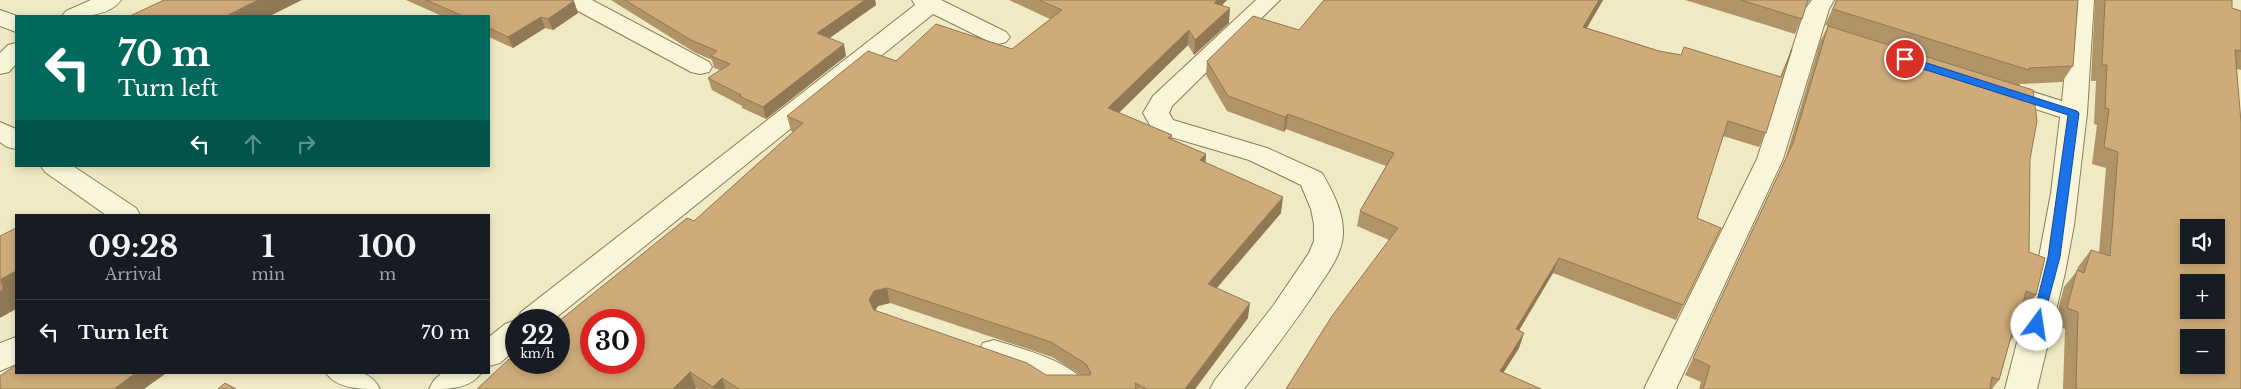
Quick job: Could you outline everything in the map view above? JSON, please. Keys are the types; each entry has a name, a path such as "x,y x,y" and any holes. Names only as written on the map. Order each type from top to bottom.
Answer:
{"street":[{"path":"76,15 110,0"},
{"path":"576,0 700,67"},
{"path":"1226,389 1314,270 1328,243 1328,215 1312,179 1258,154 1163,126 1156,113 1162,102 1269,0"},
{"path":"1660,389 1770,159 1820,33 1817,9 1823,0"},
{"path":"2021,389 2025,364 2054,257 2074,113 2082,0"},
{"path":"546,309 927,2 998,37"},
{"path":"0,17 15,24"},
{"path":"0,68 15,51"},
{"path":"1980,83 2074,113"},
{"path":"0,130 15,139"},
{"path":"55,167 125,214"},
{"path":"490,353 505,341"},
{"path":"965,342 1040,368 1074,389"},
{"path":"0,359 15,350"},
{"path":"345,374 364,389"},
{"path":"445,389 464,374"}],"building":[{"path":"164,0 258,0 228,15 132,15"},
{"path":"426,0 574,1 548,19 541,17 508,37 490,28 490,15 461,15"},
{"path":"625,0 865,0 817,33 844,44 763,107 708,78 730,64 711,56 717,51 691,40"},
{"path":"1039,0 1216,0 1214,3 1230,8 1195,40 1189,30 1108,108 1172,135 1168,138 1206,154 1200,160 1283,197 1208,284 1250,303 1185,389 1147,389 1135,383 1136,389 739,389 722,378 713,387 690,372 673,389 477,389 505,363 505,374 570,374 570,312 687,218 694,221 803,123 787,116 868,51 896,61 936,24 1012,49 1062,10","holes":["887,288 1051,342 1086,364 1091,373 1090,375 1046,375 1027,363 874,310 869,300 874,291"]},
{"path":"1324,0 1599,0 1583,27 1659,51 1681,55 1684,47 1781,77 1792,49 1766,133 1728,121 1697,218 1721,228 1683,305 1559,258 1516,329 1524,333 1500,371 1541,389 1286,389 1332,316 1398,228 1360,211 1394,153 1288,114 1285,117 1228,96 1207,61 1253,16 1299,30"},
{"path":"1741,0 1808,0 1802,19"},
{"path":"1837,0 2078,0 2073,66 2029,68 2029,70 1833,9"},
{"path":"2105,0 2232,0 2232,8 2241,11 2241,51 2235,50 2241,122 2241,389 2076,389 2078,312 2067,308 2077,270 2084,273 2091,250 2110,256 2118,152 2104,147 2109,109 2105,108 2107,65 2102,65"},
{"path":"1828,26 2033,90 2037,121 2030,159 2029,252 2045,258 2036,295 2026,291 2015,335 2012,333 1999,380 1992,377 1990,389 1703,389 1710,366 1693,358 1793,143"},
{"path":"15,228 15,272 1,279 3,290 0,292 0,236"},
{"path":"15,366 15,374 134,374 114,389 0,389 0,376"},
{"path":"225,383 236,389 218,389"}],"route":[{"path":"1905,59 2074,113 2054,257 2037,325"}]}
